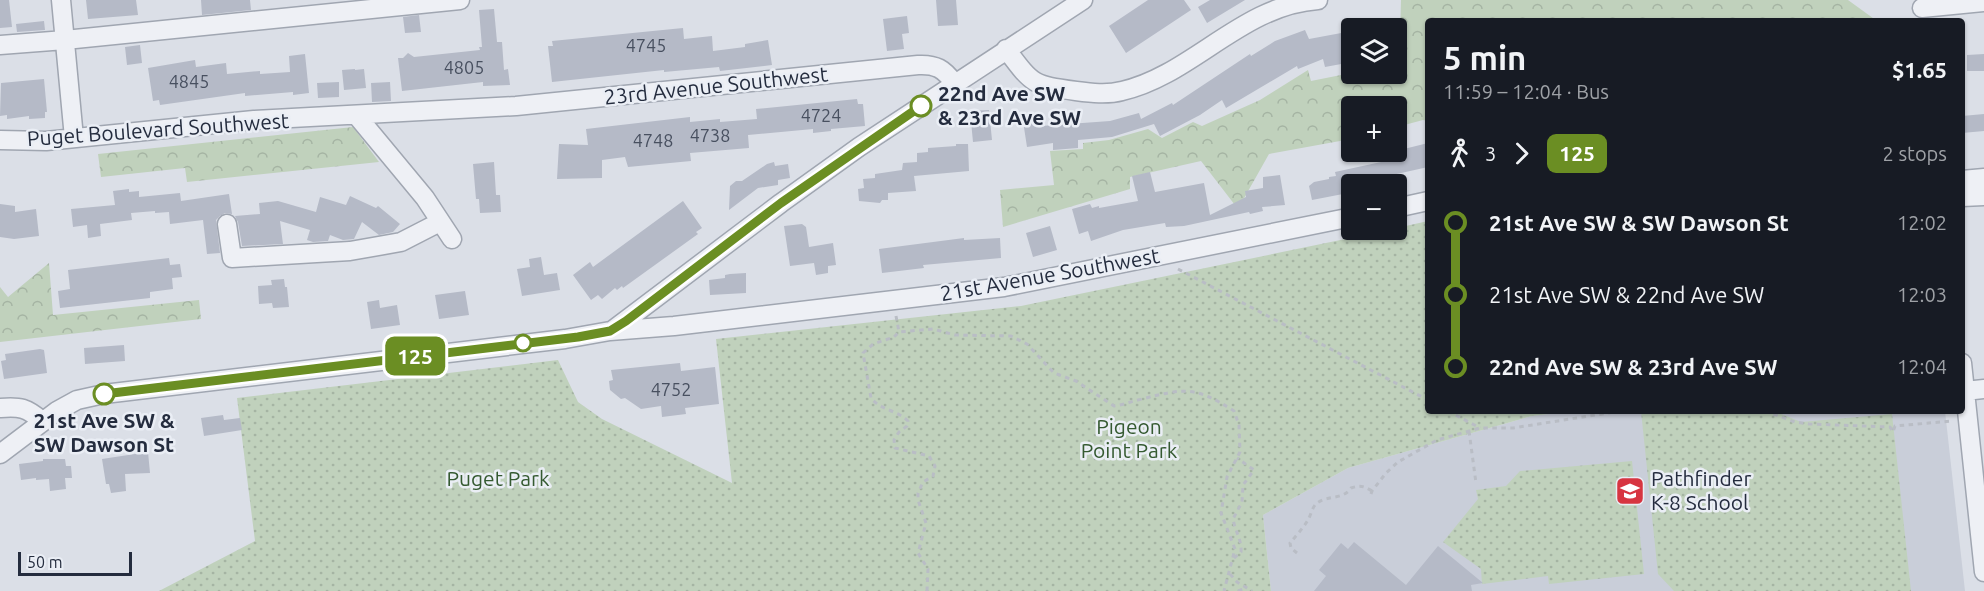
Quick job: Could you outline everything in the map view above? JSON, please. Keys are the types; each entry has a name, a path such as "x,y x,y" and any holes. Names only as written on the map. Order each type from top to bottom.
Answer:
{"street":[{"path":"61,0 74,138"},
{"path":"0,45 460,0"},
{"path":"610,331 619,327 781,203 954,83 1083,0"},
{"path":"1006,49 1028,78 1038,84 1093,93 1119,92 1144,85 1164,75 1252,20 1280,9 1318,0"},
{"path":"1922,8 1984,2"},
{"name":"23rd Avenue Southwest","path":"317,118 516,106 918,65 936,66 945,71 954,83"},
{"path":"357,116 425,198 452,239"},
{"name":"Puget Boulevard Southwest","path":"0,141 46,141 254,120 317,118"},
{"path":"1965,180 1984,178"},
{"path":"1965,197 1984,196"},
{"path":"1407,205 1425,202"},
{"name":"21st Avenue Southwest","path":"0,454 42,421 76,400 104,394 610,331 674,326 1004,287 1341,219"},
{"path":"227,224 232,258 350,251 391,244 402,242 440,222"},
{"path":"648,304 659,318 674,326"},
{"path":"1984,389 1965,391 1984,572"},
{"path":"0,408 18,407 30,411 42,421"}],"path":[{"path":"1174,267 1425,398"},
{"path":"895,314 899,332"},
{"path":"927,591 928,569 918,553 926,523 918,500 923,482 933,476 936,471 934,461 925,454 895,448 894,440 907,426 908,420 875,404 871,398 863,353 873,345 894,337 899,332 933,329 955,335 1011,336 1027,344 1054,373 1076,381 1114,406 1174,391 1190,390 1234,411 1238,417 1241,447 1227,477 1221,513 1235,549 1224,591"},
{"path":"1454,414 1480,428"},
{"path":"1297,553 1291,548 1290,543 1307,521 1315,504 1325,499 1341,496 1351,488 1358,486 1363,486 1372,493 1386,473 1398,462 1437,440 1480,428 1513,428 1602,414"},
{"path":"1773,414 1795,422 1890,427 1893,432 1895,426 1952,421"},
{"path":"1469,431 1476,483"},
{"path":"1234,558 1241,552 1242,542 1238,537 1233,519 1242,502 1243,484 1254,470 1237,458"},
{"path":"1230,574 1252,591"},
{"path":"1238,591 1246,588"}],"shaded area":[{"name":"Pathfinder K-8 School","path":"1548,414 1945,414 1965,591 1271,591 1263,515 1348,468 1532,416"}],"green space":[{"path":"1401,0 1848,0 1873,18 1425,18 1425,120 1407,124 1407,96 1341,96 1341,141 1269,154 1238,209 1201,161 1130,177 1130,189 1003,227 1000,190 1054,185 1050,151 1083,149 1083,143 1109,140 1148,129 1162,138 1193,122 1202,126 1260,100 1308,70 1311,81 1341,75 1341,84 1407,84 1407,18 1401,18"},
{"path":"353,127 379,162 187,182 185,168 101,177 98,154"},
{"name":"Pigeon Point Park","path":"1425,222 1425,414 1548,414 1532,416 1348,468 1263,515 1271,591 159,591 255,541 237,398 558,360 578,402 602,419 732,483 716,339 1021,306 1341,240 1407,240 1407,226"},
{"path":"49,263 53,315 199,300 201,319 0,342 0,287 8,297"},
{"path":"1641,414 1781,414 1801,422 1892,414 1911,591 1674,591 1658,574"},
{"path":"1632,461 1644,574 1549,584 1548,576 1482,584 1481,569 1443,542 1478,499 1476,490 1506,486 1520,471"}],"building":[{"path":"0,0 9,0 12,27 0,28"},
{"path":"86,0 136,0 138,15 88,19"},
{"path":"201,0 250,0 251,10 202,15"},
{"path":"936,0 956,0 958,25 938,26"},
{"path":"1148,0 1184,0 1191,10 1126,53 1109,26"},
{"path":"1210,0 1245,0 1207,23 1198,7"},
{"path":"494,9 497,42 502,42 504,70 508,69 510,85 483,86 483,82 402,91 398,58 403,58 408,53 414,57 480,50 479,47 482,47 479,10"},
{"path":"419,15 421,32 405,33 403,17"},
{"path":"907,16 909,33 902,34 904,49 887,51 883,19"},
{"path":"44,21 45,30 17,32 16,24"},
{"path":"683,28 684,39 712,36 713,51 745,47 745,44 768,40 772,65 720,71 719,67 664,72 664,70 552,82 548,46 553,46 552,41"},
{"path":"1305,30 1309,39 1341,33 1341,64 1325,67 1323,59 1298,69 1297,66 1226,108 1222,100 1200,115 1160,136 1154,124 1112,137 1078,140 1078,148 1053,150 1053,143 1027,147 1023,121 1026,116 1040,117 1041,126 1110,121 1139,113 1141,119 1172,103 1173,105 1250,54 1251,56 1275,41"},
{"path":"140,45 142,63 127,65 125,47"},
{"path":"305,54 309,93 245,96 245,93 160,105 159,100 153,101 148,68 195,60 196,67 226,63 227,74 260,71 260,74 290,72 289,56"},
{"path":"1984,54 1984,71 1967,71 1967,55"},
{"path":"364,69 366,88 344,90 342,70"},
{"path":"44,79 47,112 45,112 45,118 29,119 29,116 7,119 7,115 0,116 1,83"},
{"path":"339,82 339,97 318,98 317,83"},
{"path":"390,82 391,101 372,102 371,83"},
{"path":"857,99 858,104 863,104 865,126 813,133 813,129 748,135 749,148 690,153 691,161 628,167 625,157 602,160 602,178 557,179 559,144 588,145 586,129 690,117 690,122 757,119 756,109"},
{"path":"989,110 992,140 973,142 970,111"},
{"path":"1984,114 1984,131 1965,133 1965,116"},
{"path":"956,144 968,144 969,171 914,176 916,191 888,193 888,200 882,200 880,203 859,201 858,189 864,188 863,179 875,178 875,174 902,170 903,163 917,162 917,153 928,152 928,148 956,146"},
{"path":"1425,144 1425,168 1397,174 1341,174 1341,194 1312,200 1309,186 1314,182 1336,176 1335,172 1381,162 1407,162 1407,148"},
{"path":"494,162 496,195 500,195 501,212 480,213 479,199 476,199 473,164"},
{"path":"774,162 775,166 788,164 790,178 778,180 778,185 758,188 729,210 730,186"},
{"path":"1150,172 1155,192 1204,183 1210,215 1246,197 1245,191 1263,188 1263,177 1280,175 1285,205 1262,207 1263,211 1184,226 1166,227 1165,223 1123,230 1091,241 1088,231 1079,234 1072,209 1090,204 1092,208 1099,206 1099,208 1138,201 1132,176"},
{"path":"129,189 129,192 139,191 139,197 180,193 181,201 229,194 232,214 225,213 216,220 220,253 207,254 203,220 170,224 169,212 131,213 132,220 100,224 101,236 88,238 87,225 73,227 71,209 115,205 113,191"},
{"path":"350,196 376,208 378,206 400,224 393,232 379,235 362,222 354,239 343,240 330,235 328,241 313,242 307,240 310,230 280,221 283,244 242,246 235,216 260,214 259,203 278,201 316,212 320,197 346,205"},
{"path":"683,201 702,228 696,232 698,234 623,288 622,286 617,290 615,288 602,299 598,295 591,300 573,275 590,262 593,267"},
{"path":"0,204 15,206 15,212 36,209 39,236 14,239 0,237"},
{"path":"802,224 806,227 809,247 833,243 836,265 828,266 828,273 816,275 814,263 790,266 784,226"},
{"path":"1050,226 1057,250 1033,257 1026,233"},
{"path":"964,238 964,240 1000,238 1001,258 923,265 924,268 882,273 879,249"},
{"path":"541,257 544,275 557,273 560,290 522,296 517,269 530,267 529,259"},
{"path":"169,258 170,265 180,264 182,277 172,278 173,289 150,292 150,298 60,308 58,291 70,289 68,270"},
{"path":"746,273 746,293 710,295 709,280 725,278 725,275 730,274"},
{"path":"284,279 289,307 273,308 272,303 259,304 258,286 272,285 271,280"},
{"path":"465,291 469,315 439,319 435,295"},
{"path":"379,300 380,308 397,305 400,325 371,329 367,302"},
{"path":"124,345 125,361 85,364 84,348"},
{"path":"44,350 47,373 4,379 1,361 6,360 5,354"},
{"path":"680,363 681,371 715,367 719,404 685,408 686,414 662,417 661,406 641,409 625,398 621,399 610,390 609,381 613,380 611,370"},
{"path":"223,415 224,420 240,418 242,430 204,436 201,418"},
{"path":"148,452 150,473 125,474 126,491 111,493 109,484 106,484 102,459"},
{"path":"43,459 65,459 66,466 71,466 72,478 65,478 66,489 50,491 49,479 21,480 19,464 43,461"},
{"path":"1354,542 1406,585 1438,546 1483,583 1471,585 1472,591 1314,591 1326,576 1319,570 1341,543 1348,549"}],"bus line":[{"name":"125","path":"104,394 603,334 619,327 781,203 921,106"}],"place":[{"name":"22nd Ave SW & 23rd Ave SW","path":"921,106"},
{"name":"21st Ave SW & SW Dawson St","path":"104,394"},
{"name":"Pathfinder K-8 School","path":"1630,491"}],"park label":[{"name":"Puget Park","path":"498,479"}]}
